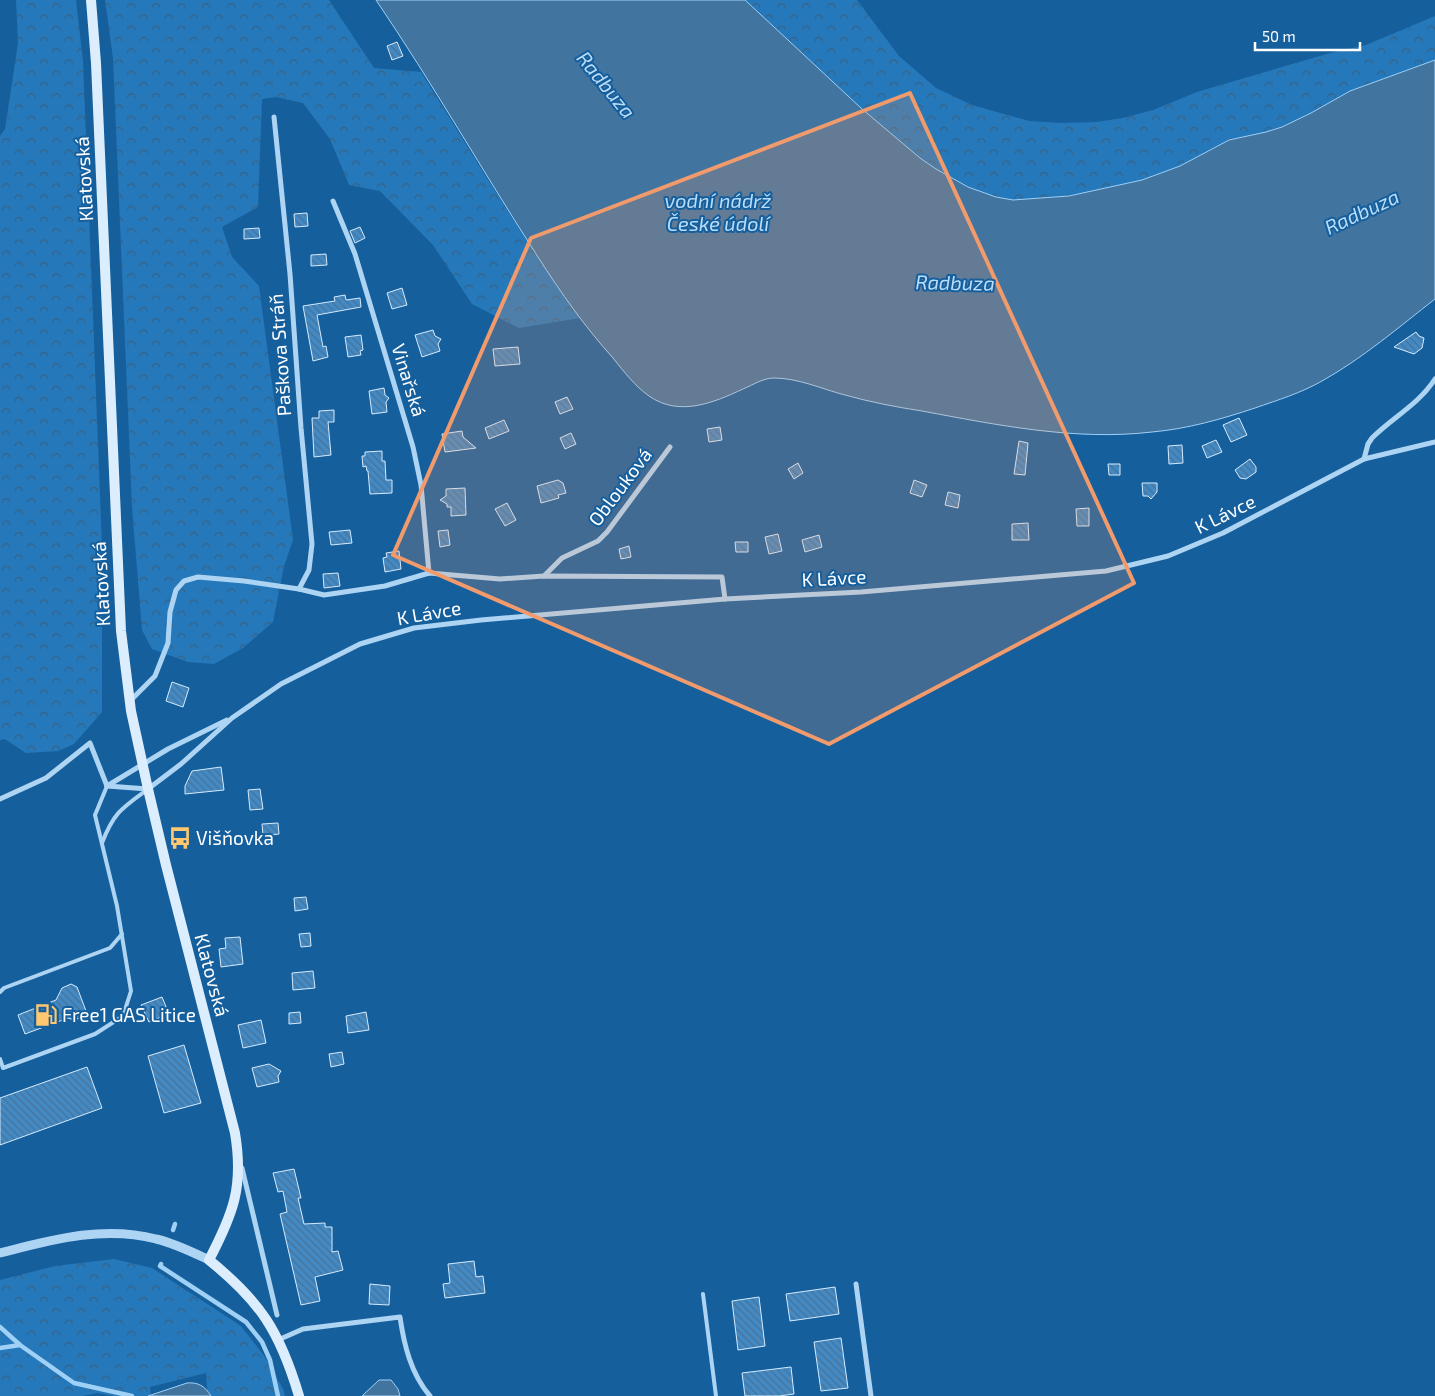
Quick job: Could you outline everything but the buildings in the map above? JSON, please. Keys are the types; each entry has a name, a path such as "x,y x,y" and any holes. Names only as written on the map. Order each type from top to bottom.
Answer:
{"main road":[{"name":"Klatovská","path":"91,0 96,63 121,631 130,701 148,789 235,1134 238,1153 239,1177 235,1202 224,1232 209,1260"},
{"path":"209,1260 252,1299 267,1320 286,1357 299,1396"}],"street":[{"name":"Paškova Stráň","path":"274,117 290,274 300,428 312,544 309,570 299,589"},
{"name":"Vinařská","path":"333,201 354,254 413,447 421,485 429,573"},
{"path":"1364,459 1368,444 1372,438 1421,397 1435,379"},
{"name":"K Lávce","path":"148,789 181,764 232,718 281,684 360,644 414,628 481,620 725,599 861,592 1106,571 1168,556 1223,534 1364,459 1435,442"},
{"name":"Oblouková","path":"544,576 562,558 598,541 608,532 670,447"},
{"path":"130,701 154,676 168,643 170,612 176,590 184,581 198,578 244,581 299,589 324,595 385,586 429,573 500,579 544,576 722,577 725,599"},
{"name":"K Lávce","path":"107,786 183,741 232,718"},
{"path":"0,799 46,778 90,743 107,786 148,789"},
{"name":"Klatovská","path":"238,1153 277,1315"},
{"path":"0,1253 73,1236 113,1233 155,1238 209,1260"},
{"path":"856,1284 871,1396"},
{"path":"278,1340 303,1329 400,1317 413,1371 423,1389 430,1396"}],"lane":[{"path":"0,1059 1,1068 95,1034 122,1016 131,991 122,934 94,815 107,786"},
{"path":"102,843 110,823 122,807 148,789"},
{"path":"0,992 4,988 110,948 122,934"},
{"path":"703,1294 716,1396"}],"highlighted area":[{"path":"910,93 1134,583 829,744 393,555 531,238"}],"green space":[{"path":"16,0 76,0 83,61 102,547 102,712 74,744 58,751 26,753 5,739 0,740 0,136 5,129 18,43"},
{"path":"105,0 329,0 374,68 421,72 518,227 580,318 519,328 472,304 433,245 380,191 349,185 330,139 303,103 276,97 262,99 258,207 222,227 232,257 259,286 293,540 284,566 273,622 243,648 214,664 188,662 152,649 142,630 132,507 113,58"},
{"path":"745,0 857,0 899,56 936,88 972,105 1029,121 1061,123 1096,122 1123,118 1153,110 1197,92 1330,53 1366,45 1435,16 1435,60 1350,91 1282,127 1229,140 1180,166 1142,180 1069,196 1013,200 996,197 968,187 920,158 862,109"},
{"path":"114,1259 152,1268 241,1326 265,1357 285,1396 211,1396 207,1390 206,1373 150,1387 151,1394 148,1396 114,1396 98,1393 82,1396 0,1396 0,1280 55,1266"}],"water":[{"name":"vodní nádrž České údolí","path":"376,0 745,0 862,109 920,158 968,187 996,197 1013,200 1069,196 1142,180 1180,166 1229,140 1282,127 1350,91 1435,60 1435,299 1337,372 1298,393 1230,416 1165,431 1095,434 1066,433 1008,426 883,404 783,378 762,380 708,403 684,407 672,406 649,396 634,383 555,284"},
{"path":"379,1380 391,1380 398,1389 400,1396 362,1396"},
{"path":"187,1383 201,1385 211,1396 148,1396"}],"waterway":[{"path":"173,1230 175,1224"},
{"path":"161,1264 160,1266 246,1322 262,1342 270,1360 278,1396"},
{"path":"0,1327 20,1345 74,1383 132,1396"},
{"path":"0,1348 20,1345"}],"place":[{"name":"Višňovka","path":"180,838"},
{"name":"Free1 GAS Litice","path":"46,1015"}],"water label":[{"name":"Radbuza","path":"606,85"},
{"name":"Radbuza","path":"1362,212"},
{"name":"Radbuza","path":"955,283"}]}
